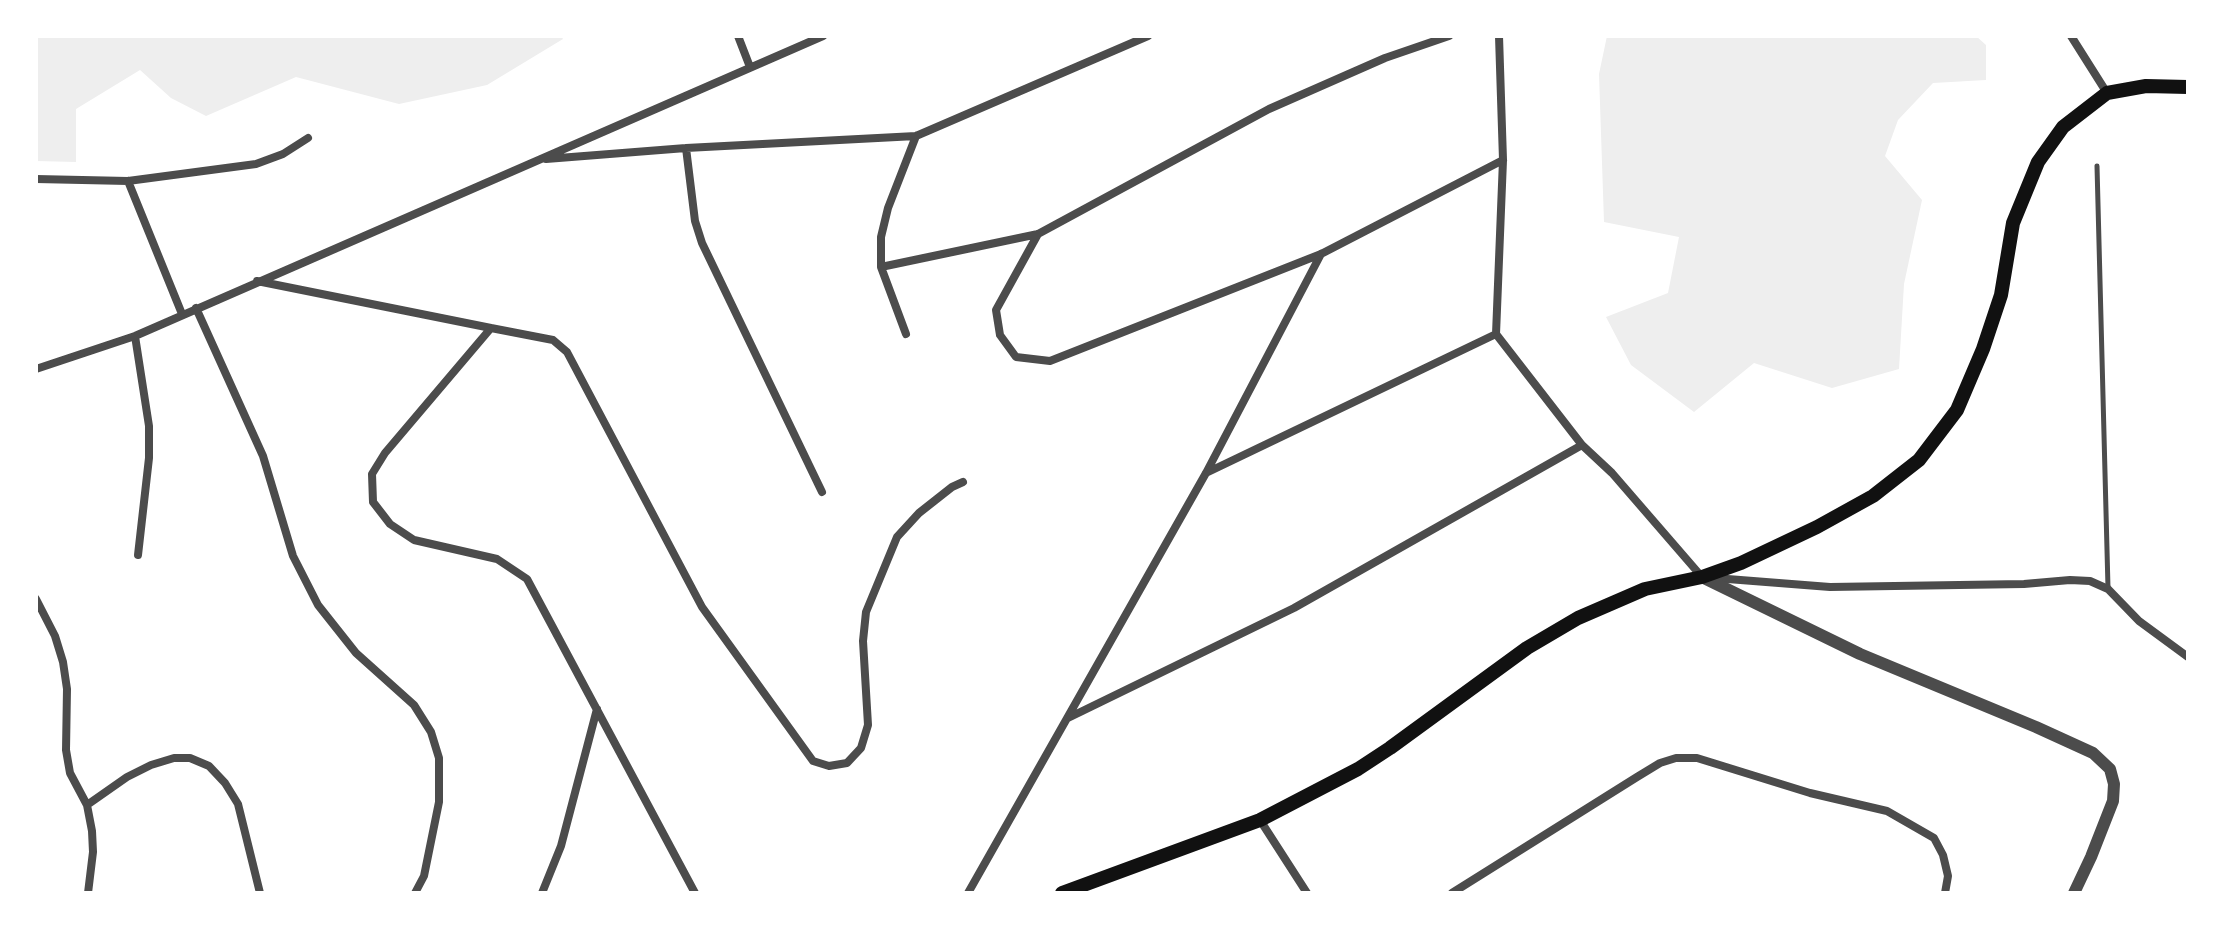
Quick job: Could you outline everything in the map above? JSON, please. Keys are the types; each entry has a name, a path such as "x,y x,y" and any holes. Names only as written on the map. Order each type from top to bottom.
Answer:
{"main road":[{"path":"1062,893 1260,820 1358,769 1527,648 1578,618 1645,589 1702,577 1741,563 1873,496 1919,460 1957,410 1983,349 2001,295 2013,223 2038,162 2063,127 2107,93 2146,86 2188,87"}],"street":[{"path":"738,36 750,67"},
{"path":"36,369 135,336 823,36"},
{"path":"539,160 686,148 916,136 1148,36"},
{"path":"881,267 1038,234 1269,109 1385,58 1449,36"},
{"path":"1499,36 1503,160 1496,334 1582,445 1612,473 1702,577 1860,654 2093,753 2110,769 2114,784 2113,801 2074,893"},
{"path":"2071,36 2107,93"},
{"path":"906,334 881,267 881,237 888,208 916,136"},
{"path":"36,179 128,181 256,164 283,154 308,138"},
{"path":"686,148 695,221 702,243 822,492"},
{"path":"1038,234 996,310 1000,335 1016,357 1050,361 1321,254 1503,160"},
{"path":"128,181 182,314"},
{"path":"968,893 1206,473 1321,254"},
{"path":"257,281 553,340 567,352 702,607 813,761 829,766 847,763 861,748 868,725 863,641 866,612 897,537 919,513 963,482"},
{"path":"196,308 263,456 293,556 318,605 356,653 414,705 431,732 439,758 439,802 424,876 415,893"},
{"path":"491,328 385,453 372,474 373,502 390,524 414,540 497,559 527,579 695,893"},
{"path":"1206,473 1496,334"},
{"path":"135,336 149,426 149,458 138,555"},
{"path":"1066,719 1294,608 1582,445"},
{"path":"1702,577 1830,587 2090,581 2108,589 2139,621 2188,657"},
{"path":"37,599 55,636 63,662 67,689 66,750 70,773 87,805 92,831 88,893"},
{"path":"542,893 561,846 597,708"},
{"path":"87,805 127,777 151,765 174,758 190,758 209,766 225,783 238,804 260,893"},
{"path":"1452,893 1648,770 1676,758 1697,758 1810,793 1887,811 1934,838 1943,855 1948,876 1945,893"},
{"path":"1260,820 1307,893"}],"lane":[{"path":"2097,166 2108,589"}],"shaded area":[{"path":"36,36 561,36 563,39 487,85 399,104 296,77 206,116 171,98 140,70 76,109 76,162 36,161"},
{"path":"1607,36 1976,36 1986,45 1986,80 1933,83 1898,120 1885,156 1922,200 1904,284 1899,369 1832,388 1754,363 1694,412 1631,365 1606,317 1668,293 1679,237 1604,222 1599,74"}]}
